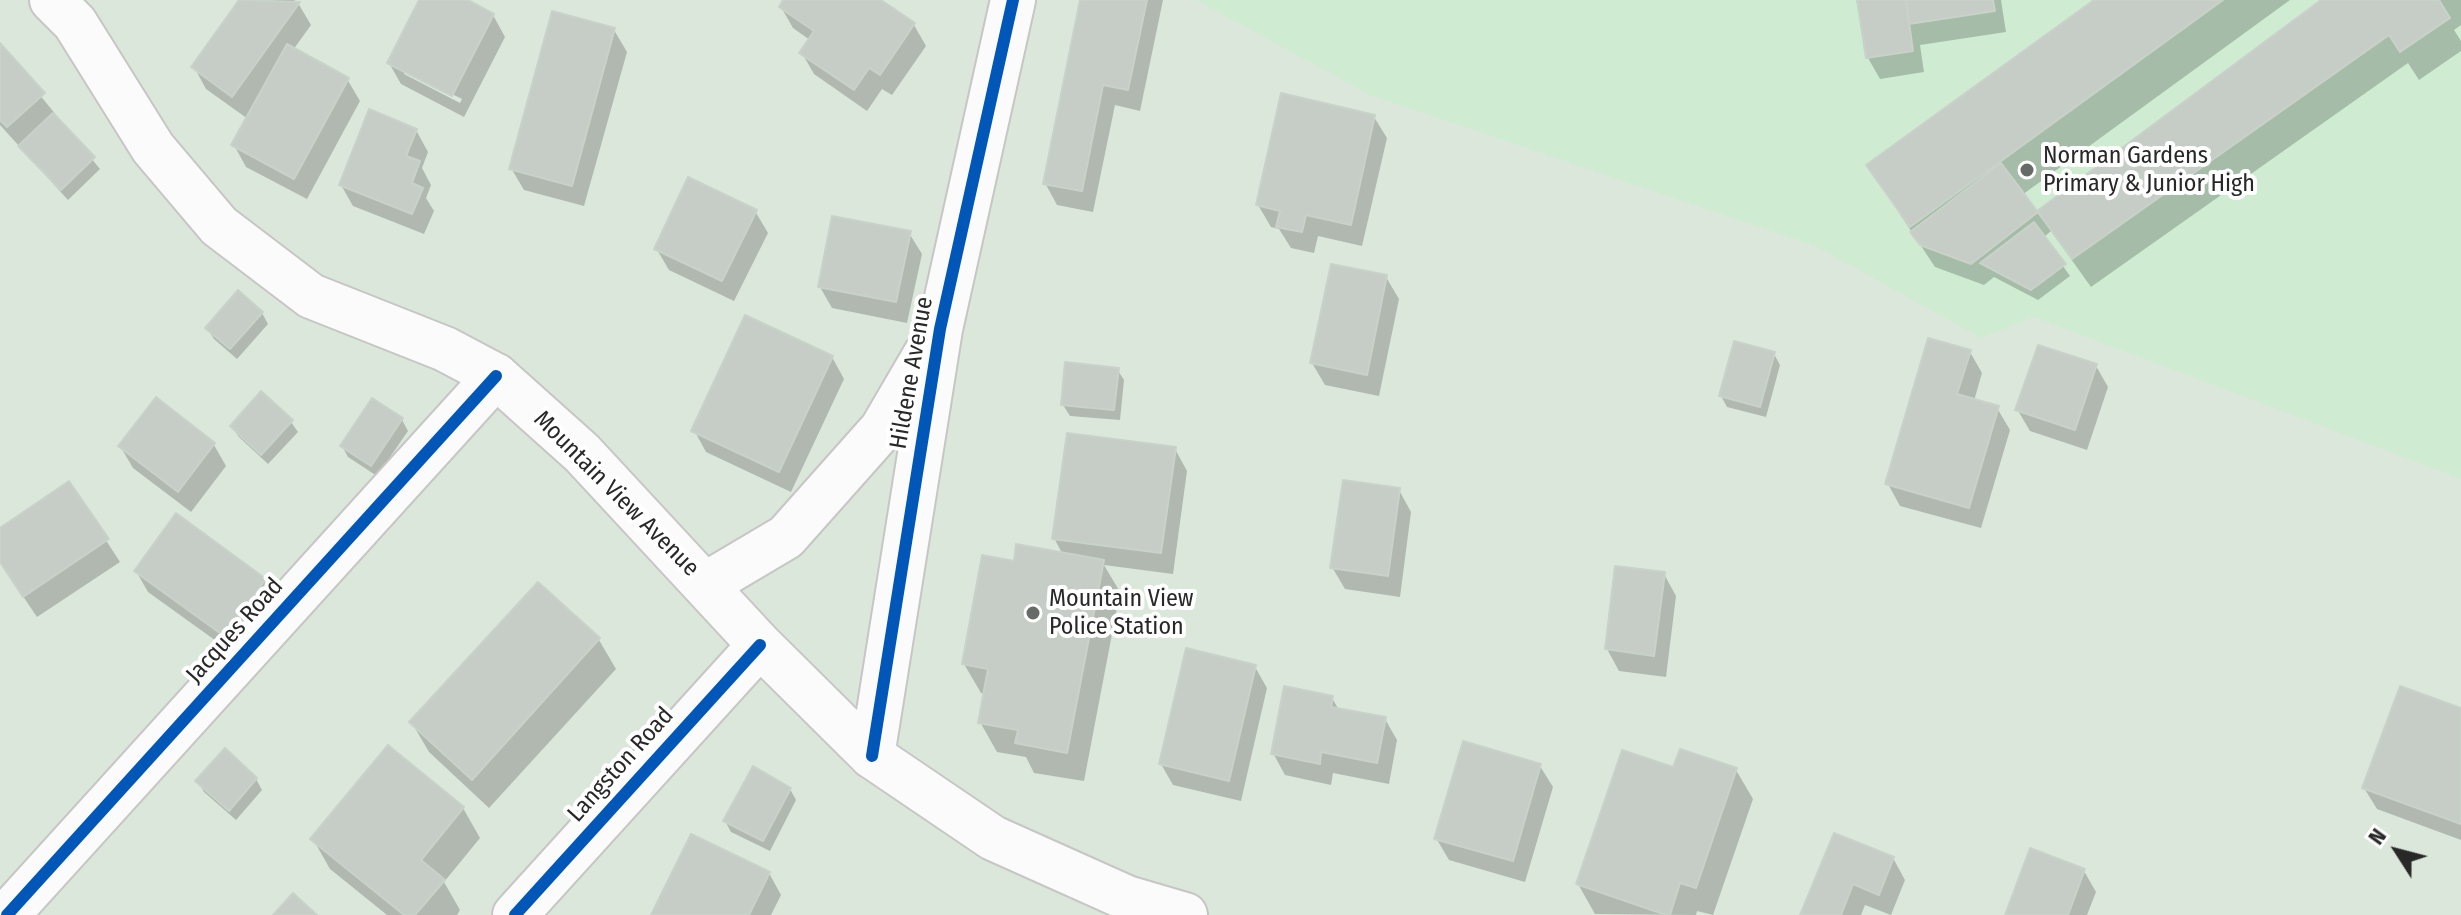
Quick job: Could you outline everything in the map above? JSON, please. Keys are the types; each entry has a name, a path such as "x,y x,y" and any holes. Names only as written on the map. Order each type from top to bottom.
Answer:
{"street":[{"name":"Mountain View Avenue","path":"52,0 75,23 153,148 219,226 311,296 445,349 496,376 582,453 760,645 872,756 993,838 1127,898 1185,915"},
{"name":"Hildene Avenue","path":"872,756 940,329 1013,0"},
{"name":"Hildene Avenue","path":"705,585 786,537 882,429 940,329"},
{"name":"Jacques Road","path":"7,915 496,376"},
{"name":"Langston Road","path":"515,915 760,645"}],"shaded area":[{"name":"Norman Gardens Primary & Junior High","path":"1196,0 2461,0 2461,479 2034,317 1981,338 1815,246 1370,95"}],"building":[{"path":"239,0 300,2 232,97 191,67"},
{"path":"419,0 468,0 494,14 452,96 387,63"},
{"path":"783,0 881,0 915,23 880,75 869,68 854,90 799,53 814,31 779,7"},
{"path":"1080,0 1147,0 1128,90 1103,85 1082,191 1043,184"},
{"path":"1857,0 1906,0 1913,51 1866,58"},
{"path":"1906,0 1993,0 1995,11 1909,24"},
{"path":"2094,0 2223,0 1910,227 1866,165"},
{"path":"2321,0 2439,0 2450,18 2400,52 2389,35 2072,259 2037,211"},
{"path":"552,11 615,28 572,186 509,169"},
{"path":"0,43 45,93 7,127 0,120"},
{"path":"287,44 349,78 294,179 231,145"},
{"path":"1281,93 1375,115 1351,225 1306,215 1302,232 1276,227 1280,211 1256,205"},
{"path":"369,109 417,129 406,156 420,161 412,183 423,188 412,214 339,185"},
{"path":"53,113 95,157 61,190 18,146"},
{"path":"2001,163 2038,212 1971,264 1920,245 1910,232"},
{"path":"688,177 757,210 722,281 654,249"},
{"path":"832,216 911,231 896,302 818,287"},
{"path":"2034,222 2066,264 2031,290 1980,263"},
{"path":"1331,264 1387,275 1367,375 1310,363"},
{"path":"238,290 263,312 230,349 205,328"},
{"path":"745,315 833,356 779,472 691,431"},
{"path":"1928,338 1971,350 1957,394 1999,406 1969,508 1885,484"},
{"path":"1734,341 1775,352 1760,407 1719,396"},
{"path":"2038,345 2097,364 2075,430 2015,410"},
{"path":"1065,362 1119,368 1114,410 1061,405"},
{"path":"261,391 293,420 261,455 230,426"},
{"path":"156,397 215,443 178,492 118,446"},
{"path":"372,398 403,418 371,466 340,446"},
{"path":"1067,433 1176,447 1161,553 1052,539"},
{"path":"1343,480 1400,488 1388,576 1330,568"},
{"path":"69,481 109,539 23,597 0,562 0,528"},
{"path":"176,513 266,579 224,636 134,571"},
{"name":"Mountain View Police Station","path":"1016,544 1104,560 1067,753 1015,743 1018,730 978,723 988,669 962,664 982,555 1014,561"},
{"path":"1615,566 1665,572 1654,656 1605,649"},
{"path":"538,582 600,638 472,780 409,722"},
{"path":"1186,648 1256,665 1229,781 1159,764"},
{"path":"1284,686 1333,696 1331,707 1386,717 1377,763 1321,752 1320,764 1271,754"},
{"path":"2400,686 2461,708 2461,824 2362,788"},
{"path":"1463,741 1541,764 1513,861 1434,839"},
{"path":"388,745 464,807 421,860 445,880 415,915 404,915 310,839"},
{"path":"225,748 257,778 229,811 195,781"},
{"path":"1680,749 1737,768 1696,888 1680,883 1670,915 1666,915 1576,884 1622,750 1673,767"},
{"path":"753,766 791,788 763,841 723,821"},
{"path":"1834,833 1894,857 1879,895 1853,884 1841,915 1800,915"},
{"path":"691,834 770,872 749,915 651,915"},
{"path":"2030,848 2085,869 2068,915 2005,915"},
{"path":"293,893 317,915 273,915"}],"cycle path":[{"path":"872,756 940,329 1013,0"},
{"path":"7,915 496,376"},
{"path":"515,915 760,645"}],"place":[{"name":"Norman Gardens Primary & Junior High","path":"2027,170"},
{"name":"Mountain View Police Station","path":"1033,613"}]}
